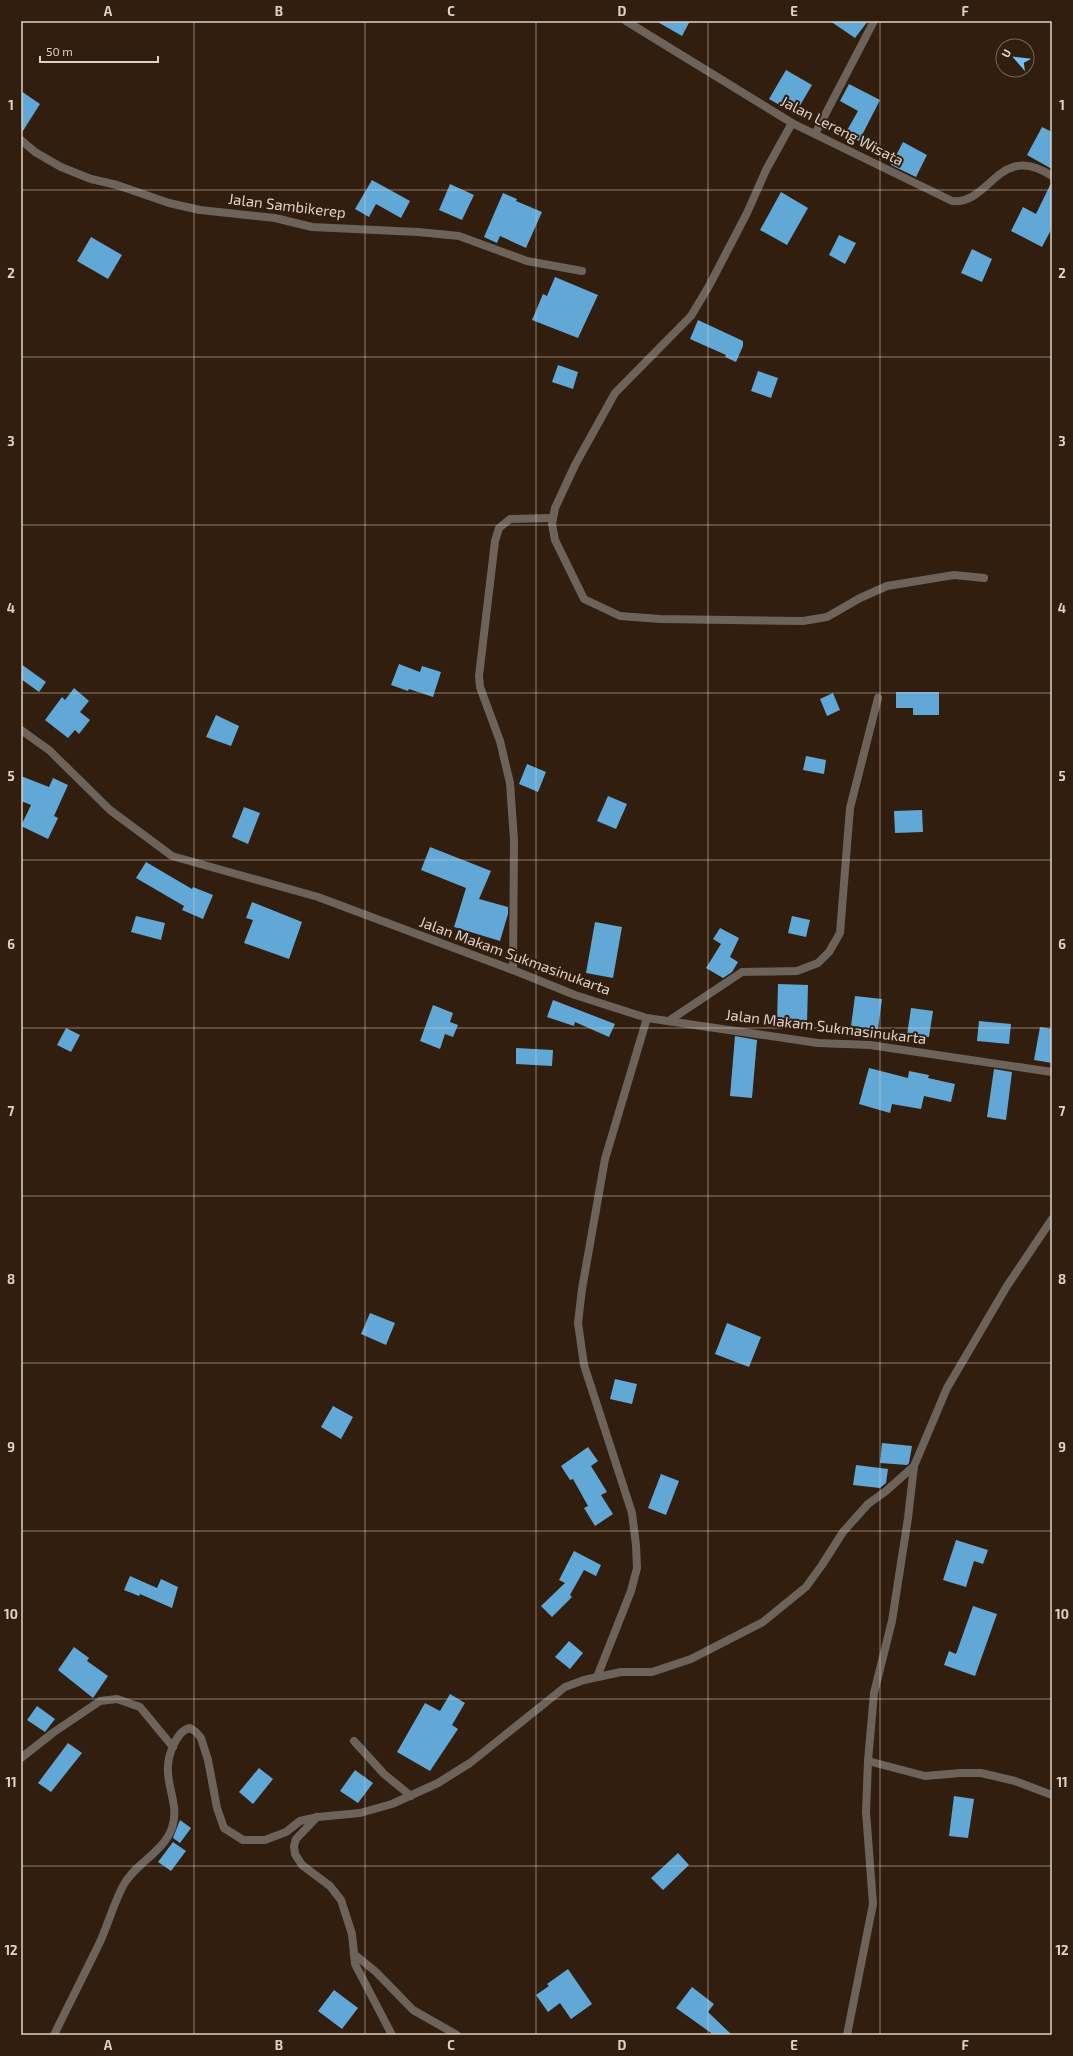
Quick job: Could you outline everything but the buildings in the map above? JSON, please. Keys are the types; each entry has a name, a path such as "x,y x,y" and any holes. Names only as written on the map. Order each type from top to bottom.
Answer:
{"street":[{"name":"Jalan Lereng Wisata","path":"626,21 792,123 952,200 965,199 1007,169 1017,166 1027,165 1038,167 1052,176"},
{"path":"815,134 874,21"},
{"path":"792,123 766,170 747,213 692,316 615,393 575,465 555,508 552,524 555,540 584,599 620,616 660,619 803,621 828,617 860,598 887,586 954,575 984,578"},
{"name":"Jalan Sambikerep","path":"21,140 35,152 61,167 91,179 117,185 169,203 206,211 275,218 312,227 418,232 459,236 527,261 582,271"},
{"path":"513,970 514,840 510,783 500,741 480,687 479,676 495,541 499,528 510,519 553,518"},
{"path":"670,1020 742,972 797,971 818,963 835,943 840,933 850,808 878,698"},
{"name":"Jalan Makam Sukmasinukarta","path":"21,730 49,750 110,810 172,856 318,897 513,970 575,995 647,1018 670,1020 818,1043 870,1045 1052,1072"},
{"path":"597,1678 632,1591 637,1568 636,1545 632,1513 584,1365 578,1324 582,1289 605,1159 647,1018"},
{"path":"847,2035 873,1904 866,1812 868,1761 874,1694 892,1621 908,1518 914,1466 947,1388 1008,1286 1052,1219"},
{"path":"54,2035 100,1941 124,1884 143,1862 161,1848 172,1828 175,1810 167,1771 169,1756 178,1736 186,1729 190,1728 196,1732 200,1738 208,1760 216,1808 224,1828 243,1840 265,1840 286,1832 300,1821 318,1817 360,1813 392,1804 438,1783 470,1763 565,1687 584,1680 621,1672 652,1672 691,1659 763,1622 806,1587 843,1532 868,1504 886,1491 914,1466"},
{"path":"21,1758 54,1732 100,1701 117,1699 140,1707 173,1747"},
{"path":"354,1741 384,1774 411,1796"},
{"path":"868,1761 925,1776 961,1773 981,1774 1015,1781 1052,1795"},
{"path":"318,1817 296,1839 294,1846 295,1854 302,1865 330,1886 341,1900 352,1934 355,1964 392,2035"},
{"path":"354,1954 376,1972 413,2010 457,2035"}]}
